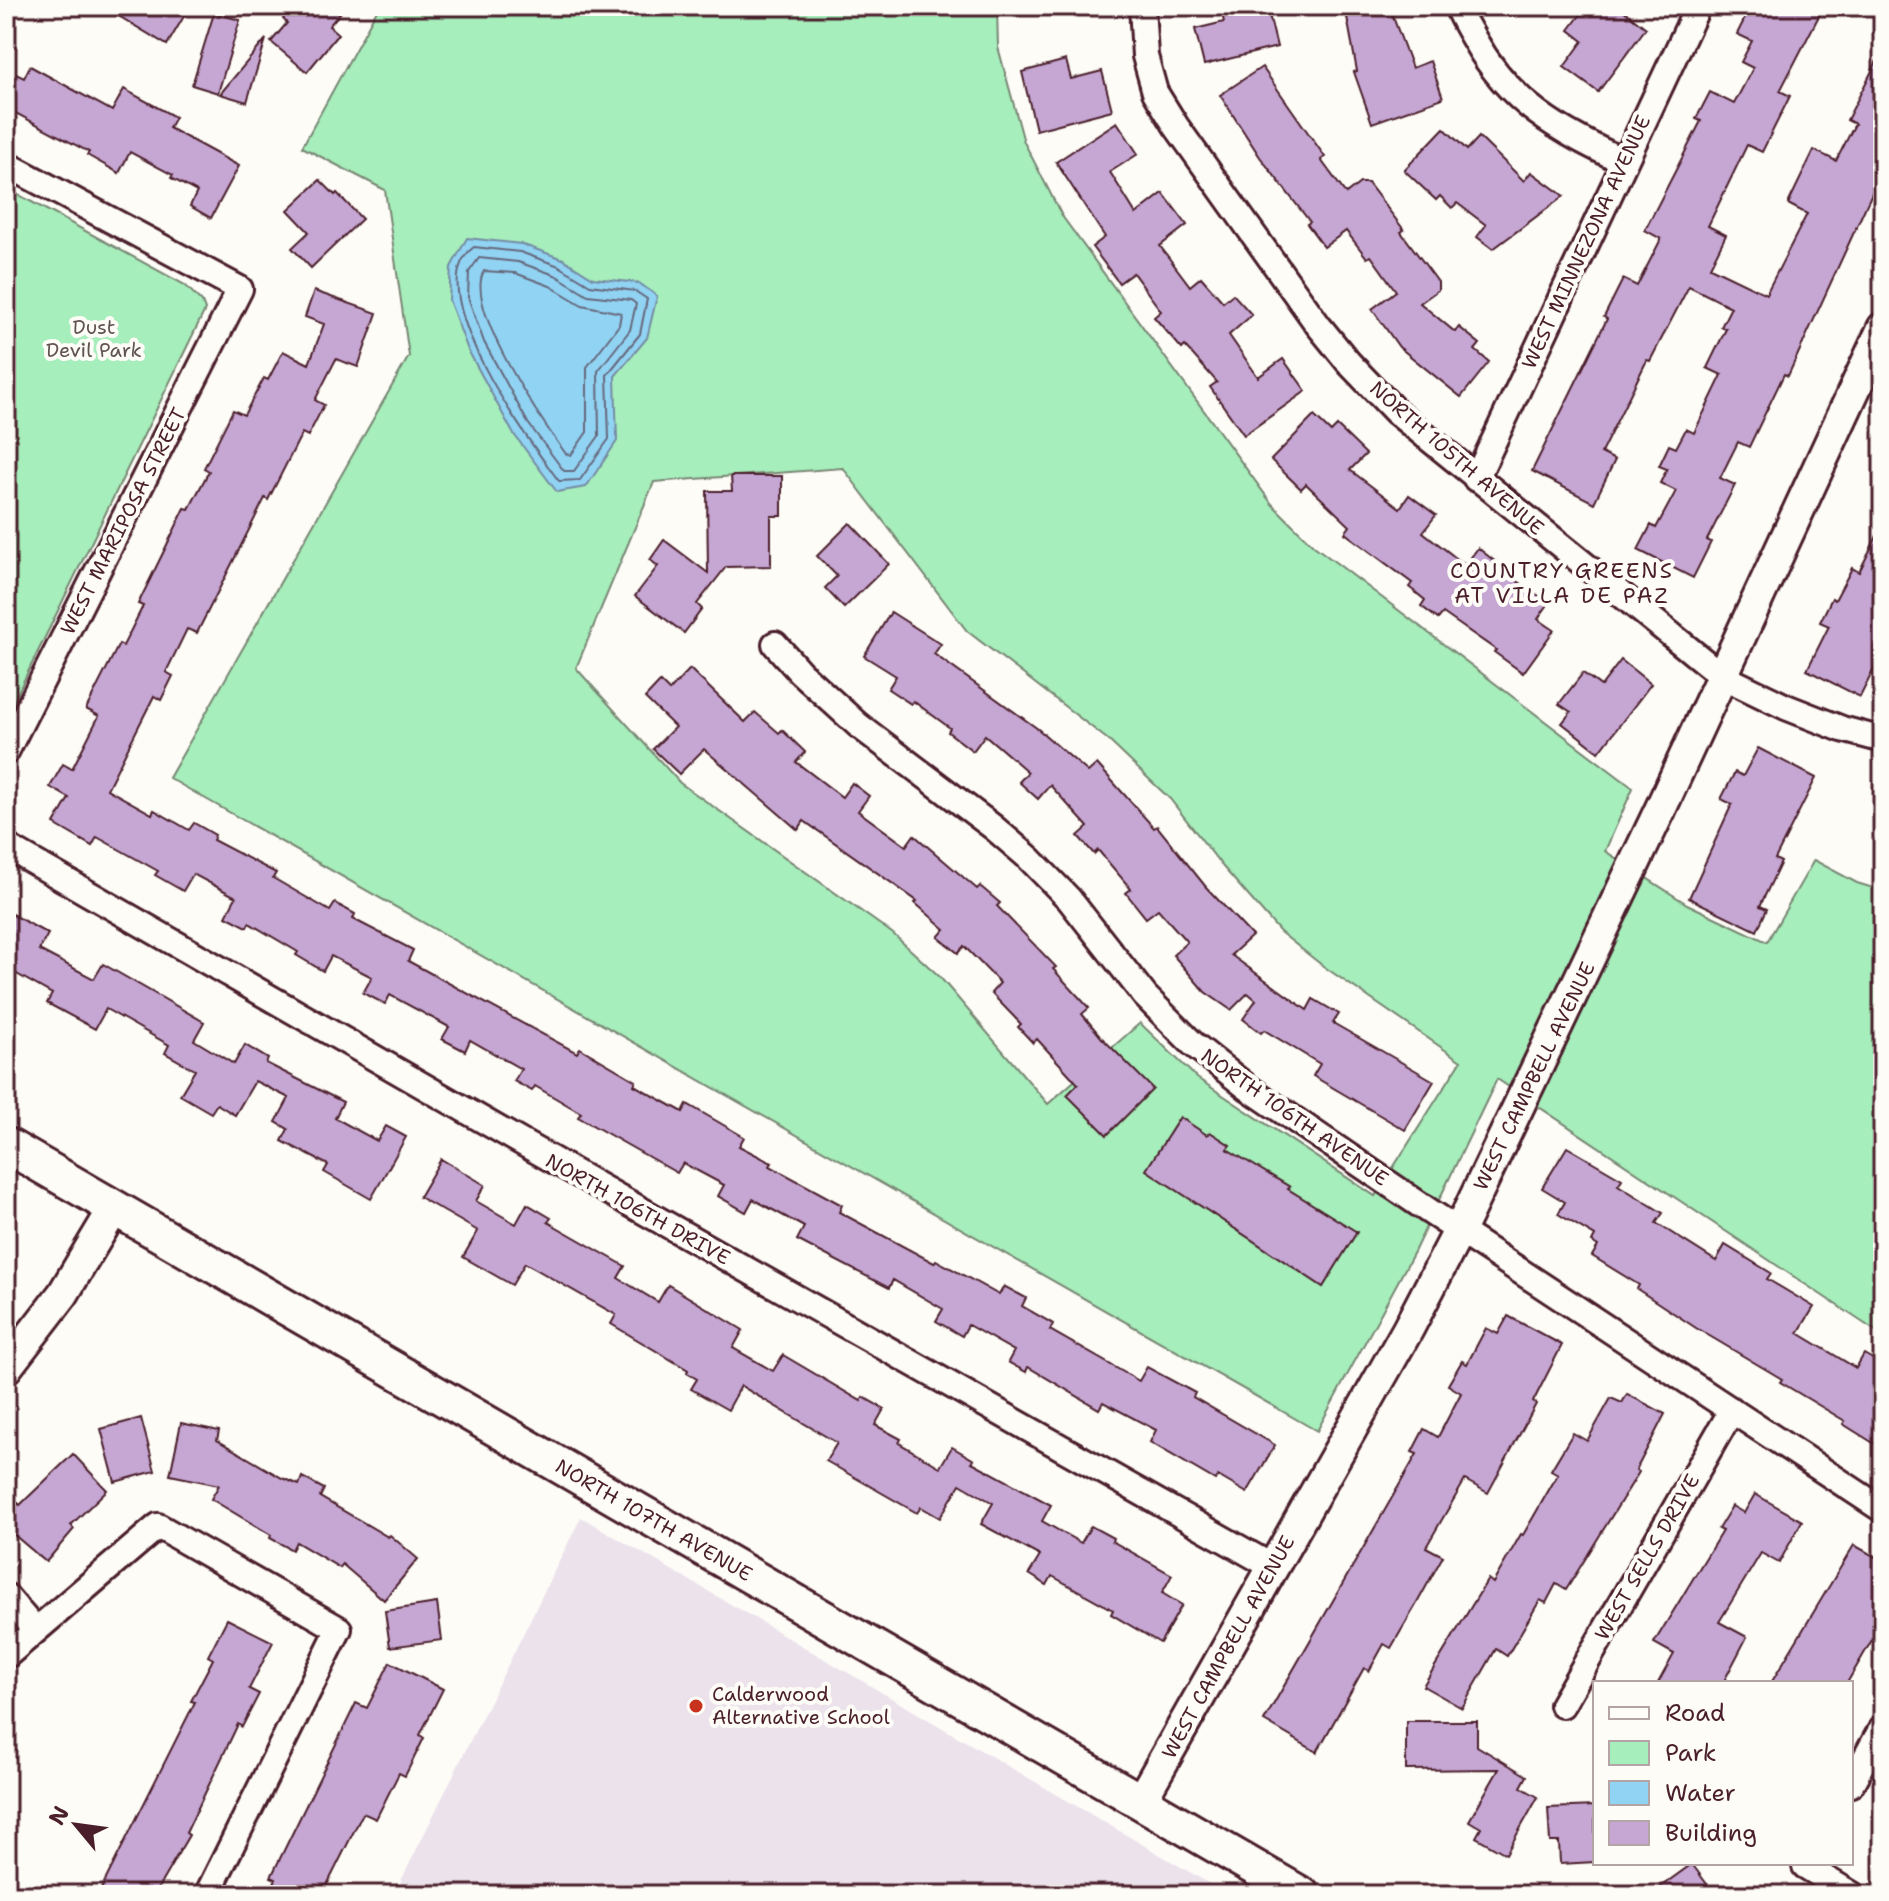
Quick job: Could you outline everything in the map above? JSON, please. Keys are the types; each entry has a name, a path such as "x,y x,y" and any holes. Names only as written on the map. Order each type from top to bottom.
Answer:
{"main road":[{"name":"NORTH 107TH AVENUE","path":"6,1145 1302,1895"}],"street":[{"name":"NORTH 105TH AVENUE","path":"1142,6 1145,56 1155,92 1176,126 1318,325 1396,412 1722,676 1800,713 1883,740"},
{"path":"1457,6 1488,65 1516,96 1547,121 1623,161"},
{"name":"WEST MINNEZONA AVENUE","path":"1476,479 1698,6"},
{"name":"WEST MARIPOSA STREET","path":"6,164 240,289 6,752"},
{"name":"WEST CAMPBELL AVENUE","path":"1140,1802 1408,1329 1459,1231 1883,328"},
{"name":"NORTH 106TH AVENUE","path":"775,644 800,672 858,725 1029,858 1069,899 1145,996 1193,1044 1247,1087 1459,1231 1883,1510"},
{"name":"NORTH 106TH DRIVE","path":"6,846 521,1142 1273,1567"},
{"path":"6,1368 63,1294 115,1207"},
{"name":"WEST SELLS DRIVE","path":"1562,1705 1732,1410"},
{"path":"6,1656 158,1526 339,1629 207,1895"},
{"path":"6,1596 35,1630"},
{"path":"1853,1780 1883,1726"},
{"path":"1808,1865 1853,1895"}],"shaded area":[{"name":"Calderwood Alternative School","path":"581,1517 1229,1895 394,1895"}],"green space":[{"path":"379,6 997,6 998,47 1024,142 1062,216 1272,504 1314,546 1633,788 1605,851 1687,904 1767,942 1814,860 1857,883 1883,891 1883,1336 1497,1079 1414,1252 1317,1431 169,778 409,356 385,190 302,147","holes":["843,468 967,631 1107,739 1170,799 1223,867 1280,932 1323,966 1461,1061 1375,1196 1197,1078 1140,1023 1048,1104 939,976 892,933 680,783 576,668 654,482"]},
{"name":"Dust Devil Park","path":"6,188 185,285 202,302 205,310 6,717"}],"water":[{"path":"467,238 521,244 563,259 593,278 639,283 657,296 647,338 615,376 617,441 586,487 557,492 513,433 468,350 449,300 451,267"}],"building":[{"path":"102,6 190,6 167,45"},
{"path":"293,6 346,6 329,26 338,34 307,72 271,42 287,23 283,19"},
{"path":"1220,6 1267,6 1277,47 1204,65 1195,29 1224,22"},
{"path":"1345,6 1389,6 1412,68 1430,61 1443,98 1372,123 1354,72 1357,71"},
{"path":"1587,6 1618,6 1646,28 1598,92 1564,67 1583,41 1569,30"},
{"path":"1751,6 1824,6 1780,91 1790,96 1762,152 1747,145 1708,226 1726,235 1710,267 1766,294 1807,214 1788,204 1814,150 1836,161 1855,124 1847,120 1883,49 1883,169 1788,376 1784,374 1749,447 1738,442 1720,478 1735,485 1707,540 1711,542 1693,578 1638,550 1651,525 1656,528 1676,491 1660,483 1667,469 1659,466 1669,445 1676,448 1686,429 1694,433 1722,375 1707,368 1726,329 1721,327 1731,307 1689,286 1650,361 1647,360 1601,453 1615,460 1594,503 1532,471 1607,319 1604,317 1623,279 1637,286 1661,239 1645,230 1701,121 1696,119 1710,92 1734,104 1753,68 1741,62 1752,41 1737,34"},
{"path":"214,13 240,20 218,93 192,85"},
{"path":"266,39 247,102 220,94"},
{"path":"1066,60 1071,79 1102,71 1112,110 1036,130 1022,72"},
{"path":"30,66 112,111 124,89 175,117 169,128 239,166 211,218 190,206 197,192 171,178 173,175 130,152 119,173 87,155 89,152 6,108 6,69 24,78"},
{"path":"1262,67 1325,157 1321,160 1346,194 1360,183 1368,183 1404,230 1401,232 1438,282 1438,290 1420,303 1455,332 1459,327 1480,344 1475,350 1489,362 1461,397 1399,347 1372,309 1396,291 1371,256 1367,258 1346,231 1324,247 1307,224 1310,222 1260,157 1220,95"},
{"path":"1117,122 1138,154 1110,172 1136,214 1163,193 1187,225 1160,246 1190,286 1201,277 1223,302 1233,294 1252,315 1229,335 1258,377 1283,359 1306,391 1244,435 1210,387 1217,382 1154,317 1161,311 1133,273 1119,283 1092,247 1105,237 1056,162"},
{"path":"1444,128 1467,150 1479,137 1524,181 1531,172 1564,196 1493,249 1477,237 1486,225 1457,203 1452,208 1440,196 1436,200 1404,170"},
{"path":"320,180 362,219 311,268 292,248 309,232 288,210"},
{"path":"314,291 377,313 358,367 336,359 315,400 324,405 308,436 302,433 268,500 265,498 197,633 187,629 166,672 173,676 161,700 154,696 107,789 189,830 194,823 215,835 213,840 276,873 273,878 330,911 335,903 355,914 353,919 413,950 408,961 577,1053 580,1048 636,1081 634,1085 683,1112 687,1104 708,1116 744,1137 739,1146 842,1205 839,1212 999,1295 1004,1286 1026,1298 1022,1306 1053,1324 1050,1330 1139,1381 1147,1367 1195,1393 1193,1397 1275,1445 1247,1493 1218,1476 1215,1480 1150,1442 1156,1430 1103,1402 1099,1409 1028,1367 1026,1372 1008,1362 1014,1351 968,1325 962,1336 936,1321 943,1309 893,1280 889,1288 797,1240 804,1227 753,1199 746,1212 718,1196 724,1185 683,1163 677,1173 578,1117 581,1113 535,1086 532,1091 514,1081 521,1069 470,1040 465,1051 442,1039 449,1027 390,995 385,1004 363,993 372,977 331,956 323,971 249,923 247,927 226,916 236,897 193,874 183,891 155,875 158,871 97,837 92,846 54,824 69,798 50,787 63,764 72,769 99,716 86,709 119,644 123,646 143,606 138,604 185,508 189,509 209,471 204,468 233,410 244,415 283,351 309,364 324,324 305,317"},
{"path":"1314,416 1331,432 1337,426 1366,454 1350,470 1400,508 1409,495 1436,515 1423,532 1465,565 1478,548 1502,567 1500,569 1549,603 1538,619 1554,630 1523,673 1443,613 1438,619 1421,606 1425,600 1409,587 1412,583 1345,533 1350,526 1306,484 1301,489 1271,460"},
{"path":"731,476 782,476 782,516 771,516 771,566 726,567 697,604 702,609 684,633 635,596 658,566 650,560 664,540 708,573 707,491 732,491"},
{"path":"850,523 889,564 844,608 825,588 837,576 817,556"},
{"path":"1883,524 1883,651 1860,697 1807,670 1829,626 1820,622 1832,598 1835,600 1852,568 1859,572"},
{"path":"891,612 941,644 934,654 1038,729 1088,772 1097,764 1154,828 1157,826 1206,887 1252,936 1231,955 1307,1010 1313,999 1339,1014 1333,1023 1434,1081 1405,1130 1313,1076 1320,1064 1264,1030 1261,1033 1243,1019 1256,1000 1248,993 1231,1010 1205,992 1173,955 1187,942 1158,909 1146,918 1126,893 1131,889 1098,850 1094,854 1078,836 1088,827 1050,785 1038,799 1019,782 1028,772 985,735 973,751 948,732 950,728 913,701 911,704 888,689 896,676 864,656"},
{"path":"1621,660 1651,684 1599,752 1562,723 1571,712 1559,704 1583,673 1601,686"},
{"path":"690,669 745,722 755,712 779,733 782,730 805,752 796,762 842,797 852,783 869,796 858,811 906,846 914,835 977,889 980,886 1000,903 997,906 1056,967 1053,969 1089,1008 1082,1014 1153,1089 1107,1135 1067,1095 1078,1084 1037,1039 1033,1043 1018,1027 1021,1024 991,993 1000,983 964,946 958,953 938,937 945,929 915,903 917,901 804,821 798,830 704,749 679,774 653,749 675,727 645,698 660,682 669,691"},
{"path":"1758,748 1816,778 1775,859 1781,862 1760,906 1767,909 1757,931 1689,898 1732,804 1721,799 1735,772 1743,776"},
{"path":"6,911 48,934 39,950 94,979 103,964 204,1022 194,1040 234,1064 245,1045 268,1059 266,1063 343,1102 335,1118 377,1141 386,1126 406,1137 371,1199 324,1172 328,1165 282,1141 288,1129 276,1122 289,1098 255,1081 235,1115 217,1104 211,1113 180,1095 195,1070 165,1053 169,1045 106,1009 95,1029 47,1003 52,994 6,968"},
{"path":"1180,1117 1207,1135 1210,1132 1230,1145 1227,1149 1357,1232 1323,1287 1146,1170"},
{"path":"1567,1147 1622,1179 1618,1185 1663,1213 1656,1223 1716,1261 1725,1245 1771,1273 1767,1279 1814,1307 1798,1333 1856,1368 1864,1354 1883,1365 1883,1449 1843,1424 1845,1421 1780,1382 1782,1379 1637,1289 1639,1285 1592,1256 1598,1246 1592,1242 1595,1236 1558,1214 1565,1202 1542,1188"},
{"path":"441,1159 485,1185 476,1201 516,1224 527,1204 551,1218 548,1222 625,1266 618,1278 658,1302 668,1285 743,1330 733,1348 773,1371 783,1355 861,1401 863,1397 884,1409 875,1425 940,1467 952,1447 974,1460 972,1462 1051,1505 1042,1521 1081,1543 1091,1526 1172,1575 1162,1593 1182,1605 1160,1643 1111,1614 1113,1610 1052,1576 1047,1585 1029,1574 1040,1556 981,1524 993,1503 960,1484 940,1518 921,1507 917,1513 826,1461 837,1443 741,1386 728,1410 691,1389 697,1379 687,1373 688,1370 611,1324 616,1315 525,1263 512,1285 463,1257 478,1231 419,1197"},
{"path":"1508,1316 1562,1345 1533,1402 1536,1404 1488,1493 1465,1480 1426,1547 1443,1556 1391,1648 1384,1644 1369,1671 1364,1668 1317,1752 1264,1721 1417,1454 1412,1452 1424,1429 1438,1437 1461,1393 1448,1385 1462,1361 1467,1364 1486,1328 1498,1334"},
{"path":"1627,1394 1665,1414 1636,1470 1639,1472 1566,1590 1556,1584 1546,1603 1540,1600 1507,1656 1496,1649 1462,1708 1423,1686 1488,1579 1493,1583 1523,1535 1558,1474 1551,1470 1573,1433 1587,1441 1611,1398 1622,1403"},
{"path":"141,1418 155,1471 115,1482 101,1429"},
{"path":"181,1423 219,1431 217,1440 282,1478 299,1485 302,1477 324,1489 320,1497 388,1537 390,1535 418,1559 384,1600 342,1564 340,1568 296,1542 292,1550 270,1538 271,1535 211,1499 219,1485 170,1475"},
{"path":"73,1454 107,1490 71,1525 74,1529 46,1562 6,1528 6,1517"},
{"path":"1755,1494 1802,1521 1779,1563 1761,1553 1719,1622 1747,1637 1724,1681 1659,1681 1674,1654 1654,1643 1722,1531 1718,1529 1732,1506 1744,1513"},
{"path":"1854,1545 1883,1561 1883,1621 1848,1681 1772,1681"},
{"path":"437,1603 442,1640 390,1647 385,1611"},
{"path":"227,1619 273,1642 249,1689 259,1694 242,1727 238,1724 186,1833 189,1835 154,1895 98,1895 195,1702 191,1701 213,1659 208,1656"},
{"path":"390,1662 443,1689 420,1735 424,1738 405,1776 399,1773 376,1819 363,1813 322,1895 268,1895 276,1879 271,1877 356,1703 367,1708"},
{"path":"1406,1721 1477,1721 1477,1746 1527,1776 1521,1787 1538,1797 1506,1854 1476,1837 1481,1828 1469,1821 1499,1769 1406,1770"},
{"path":"1593,1806 1593,1862 1560,1864 1559,1842 1550,1842 1548,1808"},
{"path":"1693,1865 1715,1895 1649,1895"}],"place":[{"name":"Calderwood Alternative School","path":"696,1706"}],"district":[{"name":"COUNTRY GREENS AT VILLA DE PAZ","path":"1562,582"}]}
